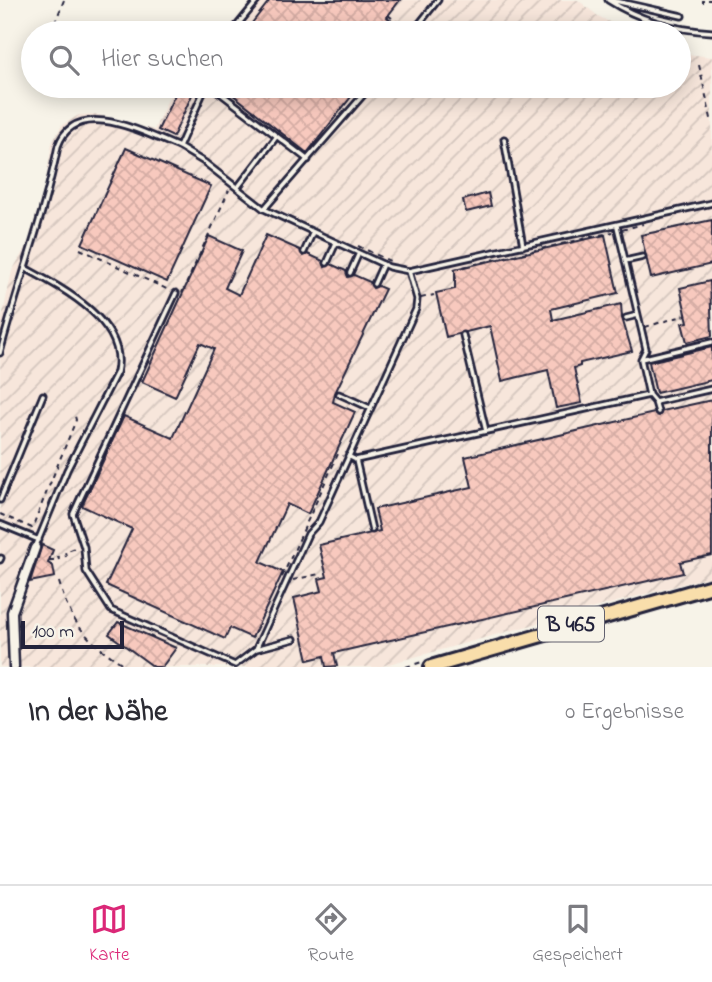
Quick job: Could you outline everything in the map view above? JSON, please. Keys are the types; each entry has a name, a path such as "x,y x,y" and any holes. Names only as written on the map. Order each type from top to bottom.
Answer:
{"main road":[{"name":"B 465","path":"431,667 712,586"}],"street":[{"path":"13,667 12,612 37,544"}],"lane":[{"path":"241,21 258,0"},
{"path":"421,21 438,0"},
{"path":"609,0 682,16"},
{"path":"609,0 624,10 652,21"},
{"path":"691,29 712,32"},
{"path":"179,147 203,98"},
{"path":"225,98 307,160"},
{"path":"264,209 361,98"},
{"path":"0,353 40,221 58,146 72,125 86,121 105,122 138,131 179,147 264,209 383,264 409,271 618,229 712,203"},
{"path":"236,186 277,136"},
{"path":"504,139 523,246"},
{"path":"618,229 646,349 641,359 649,395 658,412"},
{"path":"304,252 313,232"},
{"path":"327,263 336,243"},
{"path":"350,273 359,253"},
{"path":"625,261 643,257"},
{"path":"374,284 383,264"},
{"path":"0,524 37,544 67,470 120,362 116,341 98,320 62,290 24,268"},
{"path":"256,649 308,534 319,522 416,309 417,299 409,271"},
{"path":"176,293 74,507 84,547 86,571 111,610 235,665 256,649 294,639"},
{"path":"626,318 638,315"},
{"path":"463,335 486,431"},
{"path":"641,359 712,342"},
{"path":"655,402 712,389"},
{"path":"340,394 370,408"},
{"path":"0,500 43,395"},
{"path":"348,456 356,460 649,395"},
{"path":"356,460 372,530"}],"path":[{"path":"56,21 64,0"},
{"path":"388,15 396,21"},
{"path":"699,65 712,123"},
{"path":"80,249 181,295 236,186"},
{"path":"456,279 454,269 643,224"},
{"path":"417,299 434,295"},
{"path":"641,328 687,315"},
{"path":"0,514 32,528 76,420 75,416"},
{"path":"304,527 338,454"},
{"path":"49,560 59,560 58,557 66,556 65,552 73,550 73,547"},
{"path":"59,582 65,603 81,631 92,644 123,664"}],"shaded area":[{"path":"252,0 578,0 607,21 235,21"},
{"path":"691,54 712,57 712,576 378,667 0,667 0,327 12,271 27,245 45,185 52,143 62,125 79,115 95,114 154,130 169,98 691,98"}],"building":[{"path":"270,0 400,0 387,17 392,21 254,21"},
{"path":"173,98 191,98 173,137 158,130"},
{"path":"237,98 350,98 307,153"},
{"path":"126,148 211,186 167,282 82,244"},
{"path":"488,193 491,206 466,212 463,200"},
{"path":"712,220 712,264 651,278 641,235"},
{"path":"266,235 300,250 303,256 308,254 323,261 325,267 331,264 346,271 348,277 354,275 370,282 373,288 378,286 385,289 335,393 333,402 355,412 308,514 287,504 260,562 283,572 252,638 230,628 225,639 106,585 132,529 82,506 124,416 173,438 214,349 200,343 175,397 142,382 209,236 242,251 225,288 239,295"},
{"path":"605,235 618,293 551,309 553,320 621,304 622,318 632,351 580,363 580,366 574,368 582,403 556,408 548,370 502,381 490,326 446,337 436,293 455,289 455,269"},
{"path":"710,281 712,336 687,342 682,323 688,322 680,288"},
{"path":"712,347 712,380 656,393 649,362"},
{"path":"712,400 712,555 680,562 683,573 334,653 337,666 326,667 324,656 308,660 294,598 322,591 319,579 327,577 319,545 380,531 375,509 472,487 465,457 654,413 659,416 662,411"},
{"path":"42,545 53,550 48,563 53,566 55,577 30,582"},
{"path":"118,622 176,648 162,667 154,667 109,634"}]}
